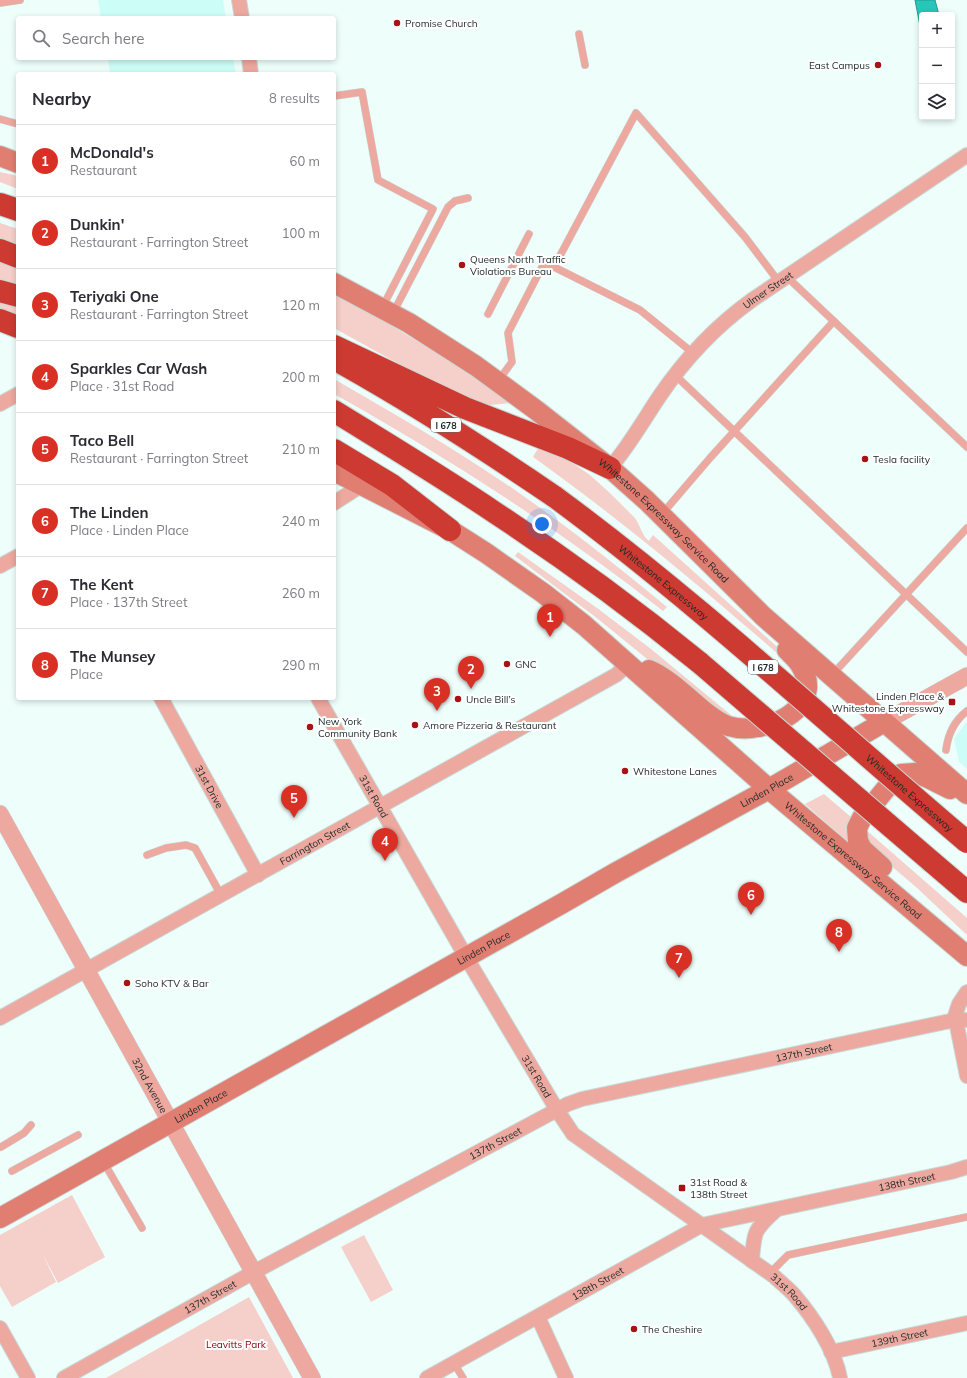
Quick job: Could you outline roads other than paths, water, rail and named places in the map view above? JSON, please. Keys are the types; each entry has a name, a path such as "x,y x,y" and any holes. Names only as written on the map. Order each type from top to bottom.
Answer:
{"highway":[{"path":"0,204 16,209"},
{"path":"0,250 16,256"},
{"path":"0,291 16,295"},
{"path":"0,304 16,309"},
{"path":"0,321 16,326"},
{"path":"336,347 472,411 568,448 610,468"},
{"name":"Whitestone Expressway","path":"336,360 443,423 517,471 555,497 605,535 676,591 967,842"},
{"path":"336,412 498,515 627,606 700,662 967,892"},
{"path":"336,423 386,447 443,479"},
{"path":"336,451 392,485 450,530"}],"main road":[{"path":"0,156 16,162"},
{"name":"Whitestone Expressway Service Road","path":"336,284 388,310 447,346 498,381 610,468 661,515 763,616 967,794"},
{"path":"610,468 620,491 630,502 685,558 799,662 806,675 806,692 798,708 784,720 766,726 736,728 717,721 657,674 645,669 627,665"},
{"name":"Whitestone Expressway Service Road","path":"336,472 450,530 543,593 584,626 769,789 967,956"},
{"name":"Linden Place","path":"0,1218 621,870 769,789 884,722"},
{"path":"941,933 903,886 862,849 858,841 856,828 862,818 893,780 905,773 915,773 926,777 967,799"}],"street":[{"path":"239,0 242,16"},
{"path":"249,60 252,72"},
{"name":"Ulmer Street","path":"610,468 625,449 675,375 693,353 734,313 782,279 967,155"},
{"path":"0,404 16,395"},
{"path":"336,502 362,485"},
{"path":"0,566 16,557"},
{"name":"Farrington Street","path":"0,1018 616,675 627,665"},
{"name":"Linden Place","path":"884,722 967,676"},
{"name":"31st Drive","path":"162,700 258,875"},
{"name":"31st Road","path":"319,700 466,957 556,1110 573,1134 770,1273 795,1296 816,1325 831,1352 840,1378"},
{"name":"32nd Avenue","path":"2,820 87,970 312,1378"},
{"path":"967,992 957,1007 961,1020 967,1076"},
{"name":"137th Street","path":"64,1378 254,1272 568,1104 582,1099 961,1020"},
{"name":"138th Street","path":"427,1378 702,1225 951,1172 967,1167"},
{"path":"752,1261 754,1235 761,1223 776,1209"},
{"path":"538,1317 566,1378"},
{"name":"139th Street","path":"831,1352 967,1323"},
{"path":"0,1328 28,1378"}],"lane":[{"path":"0,3 20,0"},
{"path":"579,34 585,65"},
{"path":"336,96 362,92 378,180 433,209 388,310"},
{"path":"554,267 636,112 782,279 834,321 967,447"},
{"path":"0,119 16,123"},
{"path":"388,310 448,207 455,200 468,198"},
{"path":"488,314 529,234"},
{"path":"498,381 512,362 508,333 543,265 554,267 640,310 693,353"},
{"path":"661,515 734,431 834,321"},
{"path":"675,375 967,652"},
{"path":"831,676 967,528"},
{"path":"946,750 947,740 951,730 961,716 967,711"},
{"path":"148,856 166,848 186,845 195,848 221,895"},
{"path":"1,1147 24,1133 31,1125"},
{"path":"12,1171 78,1135"},
{"path":"102,1161 142,1228"},
{"path":"770,1273 788,1255 967,1216"},
{"path":"454,1363 463,1378"}],"water":[{"path":"915,0 935,0 938,12 919,12 919,21"}],"place":[{"name":"Promise Church","path":"397,23"},
{"name":"East Campus","path":"878,65"},
{"name":"Queens North Traffic Violations Bureau","path":"462,265"},
{"name":"Tesla facility","path":"865,459"},
{"name":"McDonald's","path":"550,637"},
{"name":"GNC","path":"507,664"},
{"name":"Dunkin'","path":"471,689"},
{"name":"Uncle Bill’s","path":"458,699"},
{"name":"Linden Place & Whitestone Expressway","path":"952,702"},
{"name":"Teriyaki One","path":"437,711"},
{"name":"Amore Pizzeria & Restaurant","path":"415,725"},
{"name":"New York Community Bank","path":"310,727"},
{"name":"Whitestone Lanes","path":"625,771"},
{"name":"Taco Bell","path":"294,818"},
{"name":"Sparkles Car Wash","path":"385,861"},
{"name":"The Linden","path":"751,915"},
{"name":"The Munsey","path":"839,952"},
{"name":"The Kent","path":"679,978"},
{"name":"Soho KTV & Bar","path":"127,983"},
{"name":"31st Road & 138th Street","path":"682,1188"},
{"name":"The Cheshire","path":"634,1329"}],"park label":[{"name":"Leavitts Park","path":"236,1344"}]}
